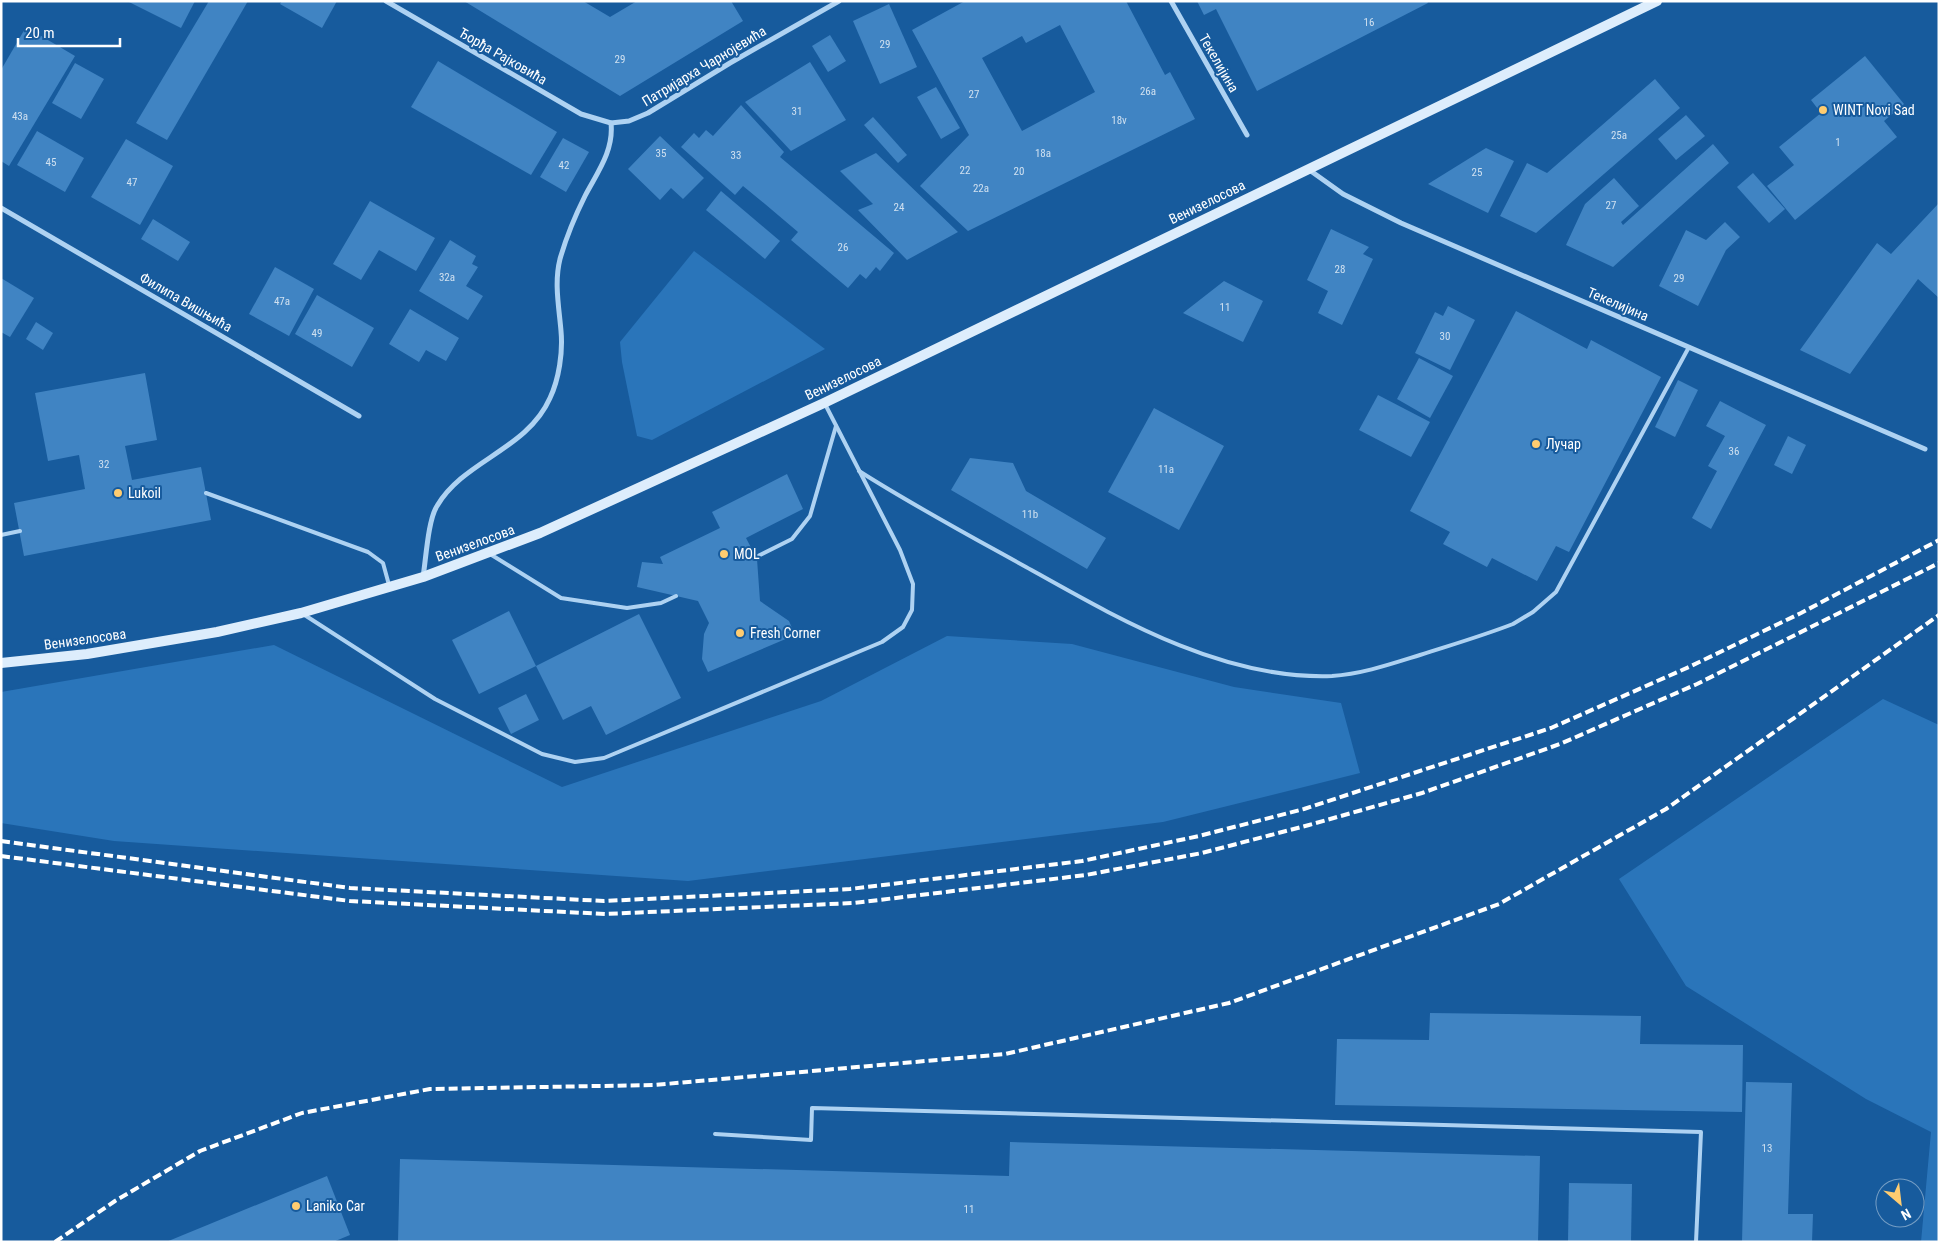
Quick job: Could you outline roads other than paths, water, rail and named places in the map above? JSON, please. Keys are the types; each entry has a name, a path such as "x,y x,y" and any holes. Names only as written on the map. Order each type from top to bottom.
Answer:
{"main road":[{"name":"Венизелосова","path":"1,662 87,654 216,632 301,613 423,577 540,533 824,402 1657,1"}],"street":[{"name":"Ђорђа Рајковића","path":"386,1 581,114 611,123"},
{"name":"Патријарха Чарнојевића","path":"611,123 629,121 648,113 730,62 839,1"},
{"name":"Текелијина","path":"1171,1 1247,136"},
{"path":"423,577 436,508 447,493 463,478 523,435 534,424 550,398 557,376 561,334 556,290 559,262 573,223 611,147 611,123"},
{"name":"Текелијина","path":"1308,168 1343,194 1383,215 1925,449"},
{"name":"Филипа Вишњића","path":"1,208 360,416"}],"lane":[{"path":"860,471 911,504 1123,621 1175,644 1243,666 1294,675 1332,676 1362,672 1513,624 1533,612 1556,592 1689,347"},
{"path":"301,613 435,699 542,754 575,762 604,758 882,642 903,627 912,610 913,584 900,550 824,402"},
{"path":"756,557 792,539 810,516 836,426"},
{"path":"206,493 377,557 383,563 390,587"},
{"path":"1,535 20,531"},
{"path":"488,553 561,598 627,608 661,603 676,596"},
{"path":"715,1134 811,1140 812,1108 1701,1132 1696,1242"}],"railway":[{"path":"1,841 350,888 604,901 850,889 1082,861 1199,836 1304,809 1551,728 1689,667 1801,613 1939,540"},
{"path":"1,856 350,901 605,914 854,903 1086,875 1202,853 1309,825 1422,793 1560,744 1697,684 1939,563"},
{"path":"55,1242 115,1201 200,1151 302,1113 430,1089 654,1085 1005,1054 1229,1003 1499,904 1666,809 1939,615"}],"place":[{"name":"WINT Novi Sad","path":"1823,110"},
{"name":"Лучар","path":"1536,444"},
{"name":"Lukoil","path":"118,493"},
{"name":"MOL","path":"724,554"},
{"name":"Fresh Corner","path":"740,633"},
{"name":"Laniko Car","path":"296,1206"}]}
